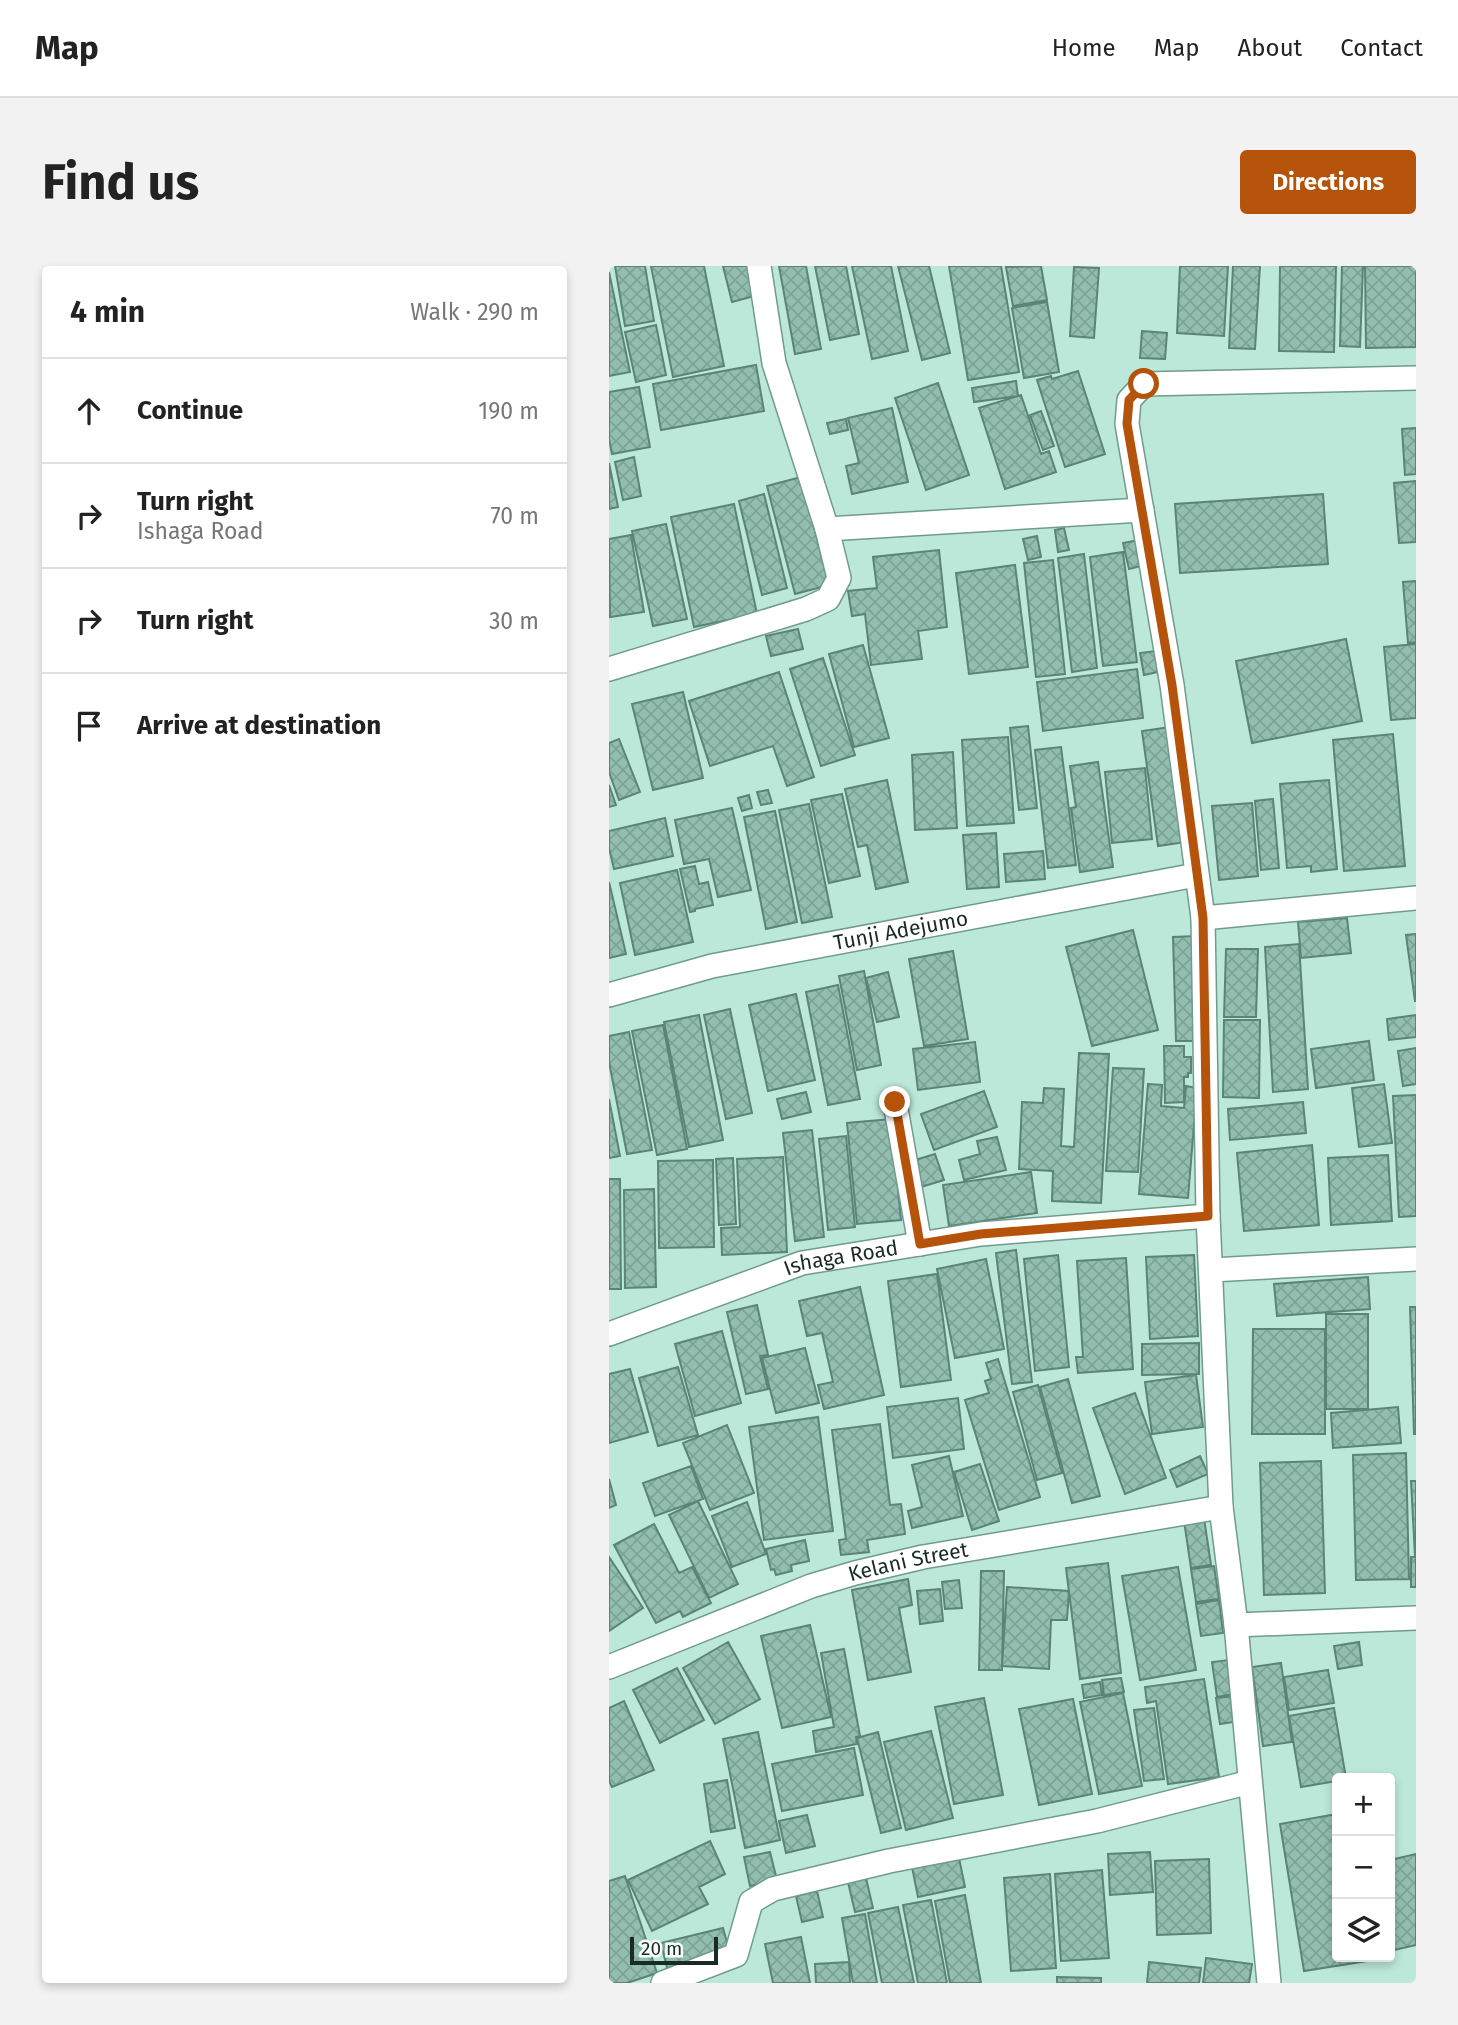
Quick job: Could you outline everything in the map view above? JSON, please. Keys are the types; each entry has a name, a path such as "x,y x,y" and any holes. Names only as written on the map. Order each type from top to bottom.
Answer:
{"street":[{"path":"609,669 796,612 828,599 839,578 827,529 774,363 759,266"},
{"path":"1269,1983 1236,1625 1221,1507 1208,1216 1203,918 1172,685 1127,424 1129,400 1144,384 1416,378"},
{"path":"827,529 1142,510"},
{"name":"Tunji Adejumo","path":"609,995 712,966 1196,875"},
{"path":"1203,918 1416,898"},
{"path":"895,1102 920,1244"},
{"name":"Ishaga Road","path":"609,1334 802,1263 981,1234 1208,1216"},
{"path":"1212,1270 1416,1259"},
{"name":"Kelani Street","path":"609,1667 811,1586 855,1573 923,1557 1221,1507"},
{"path":"1236,1625 1416,1618"},
{"path":"663,1983 736,1955 751,1902 773,1889 889,1861 1097,1821 1250,1782"}],"building":[{"path":"615,266 645,266 654,321 625,326"},
{"path":"651,266 704,266 724,366 673,377"},
{"path":"723,266 751,266 758,295 732,302"},
{"path":"779,266 806,266 821,349 795,354"},
{"path":"815,266 846,266 859,334 830,340"},
{"path":"852,266 891,266 908,351 872,359"},
{"path":"898,266 929,266 950,353 922,360"},
{"path":"949,266 1001,266 1019,372 968,380"},
{"path":"1041,266 1047,300 1013,306 1006,267"},
{"path":"1180,266 1228,266 1224,336 1177,333"},
{"path":"1233,266 1260,266 1255,349 1229,348"},
{"path":"1280,266 1336,266 1334,352 1279,351"},
{"path":"1342,266 1363,266 1360,347 1340,346"},
{"path":"1365,266 1416,266 1416,347 1366,348"},
{"path":"1074,267 1099,268 1094,338 1070,336"},
{"path":"609,272 630,372 609,376"},
{"path":"1047,302 1059,372 1024,378 1012,308"},
{"path":"656,325 666,375 636,382 625,332"},
{"path":"1142,331 1167,333 1165,359 1140,358"},
{"path":"756,365 764,411 661,430 653,384"},
{"path":"1078,371 1105,454 1065,467 1037,380 1051,376 1052,379"},
{"path":"1016,381 1018,396 974,402 972,388"},
{"path":"938,383 969,475 926,490 895,398"},
{"path":"639,387 650,447 612,454 609,439 609,392"},
{"path":"1021,395 1041,454 1049,451 1056,472 1005,489 979,408"},
{"path":"892,408 908,482 852,494 846,466 859,463 848,418"},
{"path":"1041,411 1054,446 1043,450 1030,415"},
{"path":"846,419 848,430 830,434 827,423"},
{"path":"1416,428 1416,474 1405,475 1402,429"},
{"path":"634,457 641,496 623,500 615,462"},
{"path":"609,463 618,507 609,509"},
{"path":"801,477 829,585 795,594 767,486"},
{"path":"1416,481 1416,542 1399,543 1394,483"},
{"path":"764,494 787,588 762,595 739,501"},
{"path":"1323,494 1328,564 1180,573 1175,504"},
{"path":"734,504 757,614 694,627 671,517"},
{"path":"666,524 687,619 653,626 632,531"},
{"path":"1064,528 1069,550 1058,552 1055,530"},
{"path":"631,535 644,612 610,617 609,539"},
{"path":"1037,536 1041,557 1028,560 1023,539"},
{"path":"1139,540 1145,565 1129,569 1123,543"},
{"path":"939,550 947,627 918,631 922,659 871,665 865,614 852,616 848,591 877,588 873,557"},
{"path":"1123,552 1137,662 1103,666 1090,557"},
{"path":"1084,554 1097,668 1072,672 1058,558"},
{"path":"1053,560 1065,674 1036,677 1024,563"},
{"path":"1015,565 1028,667 969,674 956,573"},
{"path":"1416,581 1416,642 1408,643 1403,582"},
{"path":"798,629 803,649 771,656 766,636"},
{"path":"1346,639 1362,721 1252,743 1236,661"},
{"path":"1416,644 1416,718 1391,720 1384,647"},
{"path":"863,645 889,738 854,747 829,654"},
{"path":"1155,651 1158,672 1144,675 1140,653"},
{"path":"823,658 855,755 821,766 790,669"},
{"path":"1137,669 1143,718 1043,731 1037,682"},
{"path":"779,672 814,777 787,786 773,746 710,766 689,701"},
{"path":"683,692 703,778 653,790 632,704"},
{"path":"1028,726 1037,808 1019,810 1010,728"},
{"path":"1171,727 1186,842 1158,846 1142,731"},
{"path":"1393,734 1405,866 1344,871 1333,740"},
{"path":"1008,737 1014,823 967,826 962,740"},
{"path":"619,739 640,792 619,800 609,772 609,743"},
{"path":"1061,747 1076,865 1048,868 1035,750"},
{"path":"953,752 957,828 915,830 912,755"},
{"path":"1098,762 1113,867 1080,872 1071,808 1076,807 1070,766"},
{"path":"1145,768 1152,839 1112,843 1105,772"},
{"path":"887,780 908,882 876,889 867,845 858,847 845,789"},
{"path":"1329,780 1337,869 1311,872 1311,866 1287,868 1280,784"},
{"path":"609,785 616,805 609,807"},
{"path":"768,790 772,803 761,805 757,792"},
{"path":"842,794 860,876 829,883 811,800"},
{"path":"749,795 752,808 742,811 738,798"},
{"path":"1273,799 1279,868 1261,870 1255,801"},
{"path":"1252,803 1258,876 1219,880 1212,806"},
{"path":"809,804 832,917 802,923 779,810"},
{"path":"732,808 751,890 718,897 709,859 684,864 675,820"},
{"path":"775,811 797,922 766,929 744,817"},
{"path":"665,818 673,856 614,869 609,848 609,831"},
{"path":"996,833 999,887 967,889 963,835"},
{"path":"1043,851 1045,879 1006,882 1004,854"},
{"path":"695,866 699,884 708,882 713,905 690,912 680,869"},
{"path":"677,870 693,942 635,955 620,883"},
{"path":"609,882 626,954 609,958"},
{"path":"1347,918 1351,953 1301,958 1298,922"},
{"path":"1133,930 1158,1030 1092,1046 1066,947"},
{"path":"1416,934 1416,1001 1415,1001 1406,935"},
{"path":"1196,936 1199,1041 1176,1041 1173,937"},
{"path":"1299,944 1308,1089 1273,1092 1265,947"},
{"path":"1226,949 1258,949 1256,1017 1224,1017"},
{"path":"953,951 968,1039 924,1046 909,959"},
{"path":"864,971 881,1065 857,1070 839,976"},
{"path":"888,972 899,1017 877,1022 866,978"},
{"path":"838,985 860,1099 828,1105 806,992"},
{"path":"796,994 815,1080 768,1091 749,1005"},
{"path":"730,1009 752,1113 726,1119 704,1015"},
{"path":"699,1015 723,1140 689,1147 664,1022"},
{"path":"1416,1015 1416,1037 1389,1040 1387,1019"},
{"path":"1224,1020 1260,1020 1259,1098 1223,1097"},
{"path":"663,1025 687,1149 657,1155 632,1031"},
{"path":"629,1032 652,1150 627,1154 609,1062 609,1036"},
{"path":"1369,1041 1374,1080 1316,1088 1311,1049"},
{"path":"975,1042 980,1082 918,1090 913,1049"},
{"path":"1164,1046 1184,1046 1184,1057 1191,1057 1191,1073 1184,1077 1184,1102 1165,1103"},
{"path":"1416,1048 1416,1084 1403,1086 1398,1051"},
{"path":"1079,1053 1109,1054 1101,1203 1052,1201 1053,1171 1019,1169 1022,1102 1043,1103 1044,1088 1064,1089 1061,1146 1074,1147"},
{"path":"1113,1068 1144,1069 1138,1172 1106,1171"},
{"path":"1148,1084 1162,1085 1161,1106 1184,1108 1186,1086 1197,1088 1188,1198 1139,1194"},
{"path":"1384,1084 1392,1143 1359,1147 1352,1088"},
{"path":"984,1091 997,1127 934,1150 921,1114"},
{"path":"806,1092 811,1112 782,1119 777,1099"},
{"path":"1416,1095 1416,1216 1399,1217 1393,1096"},
{"path":"609,1099 620,1156 609,1158"},
{"path":"1303,1102 1306,1133 1230,1140 1228,1109"},
{"path":"891,1119 901,1220 857,1224 847,1123"},
{"path":"812,1130 824,1237 795,1241 783,1133"},
{"path":"846,1136 855,1227 828,1230 819,1139"},
{"path":"997,1137 1006,1170 964,1180 959,1160 980,1154 977,1141"},
{"path":"1312,1145 1319,1225 1244,1231 1237,1153"},
{"path":"935,1154 944,1180 921,1187 912,1161"},
{"path":"1388,1155 1392,1221 1331,1225 1328,1158"},
{"path":"783,1157 787,1252 722,1255 721,1228 740,1227 737,1159"},
{"path":"733,1158 736,1224 719,1225 716,1159"},
{"path":"713,1160 714,1247 659,1248 658,1161"},
{"path":"1031,1172 1037,1213 949,1226 943,1185"},
{"path":"609,1179 620,1179 621,1289 609,1289"},
{"path":"654,1189 656,1287 625,1288 624,1190"},
{"path":"1016,1250 1032,1382 1012,1384 996,1253"},
{"path":"1058,1255 1069,1367 1035,1371 1024,1259"},
{"path":"1194,1255 1198,1336 1150,1339 1146,1257"},
{"path":"1126,1258 1133,1369 1078,1373 1076,1357 1083,1357 1077,1261"},
{"path":"986,1259 1004,1349 955,1358 937,1269"},
{"path":"937,1274 951,1380 901,1387 888,1281"},
{"path":"1368,1277 1370,1309 1277,1316 1274,1284"},
{"path":"860,1287 884,1395 824,1409 818,1385 833,1382 822,1333 807,1336 799,1301"},
{"path":"757,1305 768,1355 760,1356 768,1389 746,1394 727,1312"},
{"path":"1410,1307 1416,1307 1416,1434 1414,1434"},
{"path":"1326,1314 1368,1314 1368,1409 1326,1409"},
{"path":"1253,1329 1325,1329 1325,1434 1252,1434"},
{"path":"722,1331 741,1403 695,1416 675,1344"},
{"path":"1199,1343 1199,1374 1142,1375 1142,1344"},
{"path":"805,1348 819,1403 776,1413 762,1358"},
{"path":"998,1359 1040,1497 999,1510 965,1400 989,1393 985,1381 991,1379 986,1363"},
{"path":"678,1367 698,1435 658,1446 639,1378"},
{"path":"630,1369 648,1432 609,1443 609,1374"},
{"path":"1196,1375 1203,1427 1152,1434 1145,1382"},
{"path":"1068,1379 1100,1496 1072,1503 1040,1387"},
{"path":"1038,1385 1062,1473 1037,1480 1013,1392"},
{"path":"1135,1393 1166,1478 1125,1494 1093,1408"},
{"path":"958,1398 964,1449 893,1458 887,1407"},
{"path":"1398,1407 1401,1443 1333,1448 1331,1413"},
{"path":"818,1417 833,1531 764,1540 749,1427"},
{"path":"880,1424 890,1505 901,1504 905,1534 867,1540 869,1552 841,1555 839,1540 846,1539 832,1430"},
{"path":"727,1425 754,1493 710,1510 683,1443"},
{"path":"1406,1453 1409,1579 1356,1580 1353,1455"},
{"path":"949,1456 963,1516 912,1528 908,1511 922,1507 912,1465"},
{"path":"1200,1456 1208,1474 1177,1487 1170,1470"},
{"path":"1321,1461 1325,1593 1264,1595 1260,1463"},
{"path":"980,1464 999,1521 972,1530 954,1472"},
{"path":"691,1466 703,1499 655,1516 643,1483"},
{"path":"609,1479 616,1505 609,1508"},
{"path":"1411,1481 1416,1481 1416,1556 1415,1556"},
{"path":"698,1501 738,1584 709,1598 669,1515"},
{"path":"747,1502 766,1554 732,1567 712,1516"},
{"path":"1204,1518 1211,1565 1191,1568 1184,1521"},
{"path":"654,1524 679,1573 692,1567 711,1603 683,1617 680,1611 656,1623 614,1545"},
{"path":"805,1540 809,1561 791,1565 792,1571 776,1575 774,1569 771,1570 766,1549"},
{"path":"609,1557 643,1608 609,1631"},
{"path":"1411,1557 1416,1557 1416,1587 1411,1587"},
{"path":"1108,1563 1121,1673 1080,1679 1066,1568"},
{"path":"1214,1566 1219,1599 1196,1602 1191,1569"},
{"path":"1178,1567 1196,1670 1140,1680 1122,1576"},
{"path":"981,1571 1004,1571 1002,1670 979,1670"},
{"path":"908,1579 912,1605 899,1608 911,1672 868,1680 852,1590"},
{"path":"959,1580 962,1608 945,1609 942,1582"},
{"path":"1007,1587 1069,1591 1067,1620 1051,1620 1049,1669 1002,1666"},
{"path":"940,1589 943,1621 920,1624 917,1591"},
{"path":"1219,1600 1223,1633 1201,1636 1196,1604"},
{"path":"810,1625 831,1717 782,1728 761,1636"},
{"path":"728,1642 760,1699 715,1724 683,1668"},
{"path":"1359,1642 1362,1665 1338,1669 1334,1646"},
{"path":"844,1649 860,1736 856,1737 857,1744 816,1752 813,1731 834,1727 821,1653"},
{"path":"1229,1660 1234,1694 1217,1697 1212,1662"},
{"path":"1281,1663 1292,1742 1263,1746 1252,1667"},
{"path":"677,1668 704,1720 660,1743 633,1690"},
{"path":"1328,1670 1334,1703 1289,1710 1284,1677"},
{"path":"1121,1678 1124,1692 1104,1695 1102,1680"},
{"path":"1204,1679 1219,1777 1168,1784 1156,1701 1147,1703 1145,1687"},
{"path":"1100,1682 1102,1695 1084,1698 1082,1685"},
{"path":"1123,1693 1142,1786 1099,1794 1080,1702"},
{"path":"1235,1696 1239,1721 1220,1724 1216,1698"},
{"path":"984,1698 1003,1795 954,1804 935,1707"},
{"path":"1073,1699 1092,1794 1039,1805 1019,1709"},
{"path":"624,1701 654,1770 612,1787 609,1781 609,1708"},
{"path":"1154,1708 1164,1779 1144,1781 1134,1710"},
{"path":"1334,1708 1345,1773 1332,1773 1332,1782 1301,1787 1289,1716"},
{"path":"931,1731 953,1818 906,1830 884,1742"},
{"path":"758,1732 780,1840 745,1848 723,1739"},
{"path":"878,1732 901,1828 881,1833 857,1738"},
{"path":"854,1748 863,1795 782,1811 772,1764"},
{"path":"727,1780 735,1828 711,1832 704,1784"},
{"path":"807,1815 815,1846 786,1853 779,1821"},
{"path":"1332,1815 1332,1962 1361,1962 1304,1971 1280,1824"},
{"path":"710,1841 725,1874 699,1887 708,1904 652,1931 628,1880"},
{"path":"770,1852 777,1880 750,1886 744,1857"},
{"path":"1150,1852 1153,1892 1110,1895 1108,1854"},
{"path":"1416,1854 1416,1945 1395,1950 1395,1899 1395,1859"},
{"path":"959,1858 965,1887 918,1897 912,1867"},
{"path":"1209,1859 1211,1933 1157,1935 1155,1861"},
{"path":"1102,1870 1109,1958 1061,1961 1055,1874"},
{"path":"865,1874 873,1908 855,1912 847,1878"},
{"path":"1050,1874 1056,1968 1011,1971 1004,1878"},
{"path":"625,1876 657,1973 627,1983 609,1983 609,1881"},
{"path":"817,1891 823,1917 802,1922 796,1896"},
{"path":"965,1895 981,1983 950,1983 935,1901"},
{"path":"931,1900 947,1983 918,1983 903,1905"},
{"path":"898,1907 914,1983 882,1983 868,1913"},
{"path":"865,1914 877,1983 853,1983 842,1918"},
{"path":"723,1928 730,1953 667,1968 661,1943"},
{"path":"801,1937 810,1983 773,1983 765,1944"},
{"path":"1206,1958 1252,1964 1249,1983 1203,1983"},
{"path":"849,1962 850,1983 816,1983 815,1964"},
{"path":"1149,1962 1201,1968 1199,1983 1147,1983"},
{"path":"1057,1977 1101,1978 1101,1983 1057,1983"}],"route":[{"path":"895,1102 920,1244 981,1234 1208,1216 1203,918 1172,685 1127,424 1129,400 1144,384"}]}
